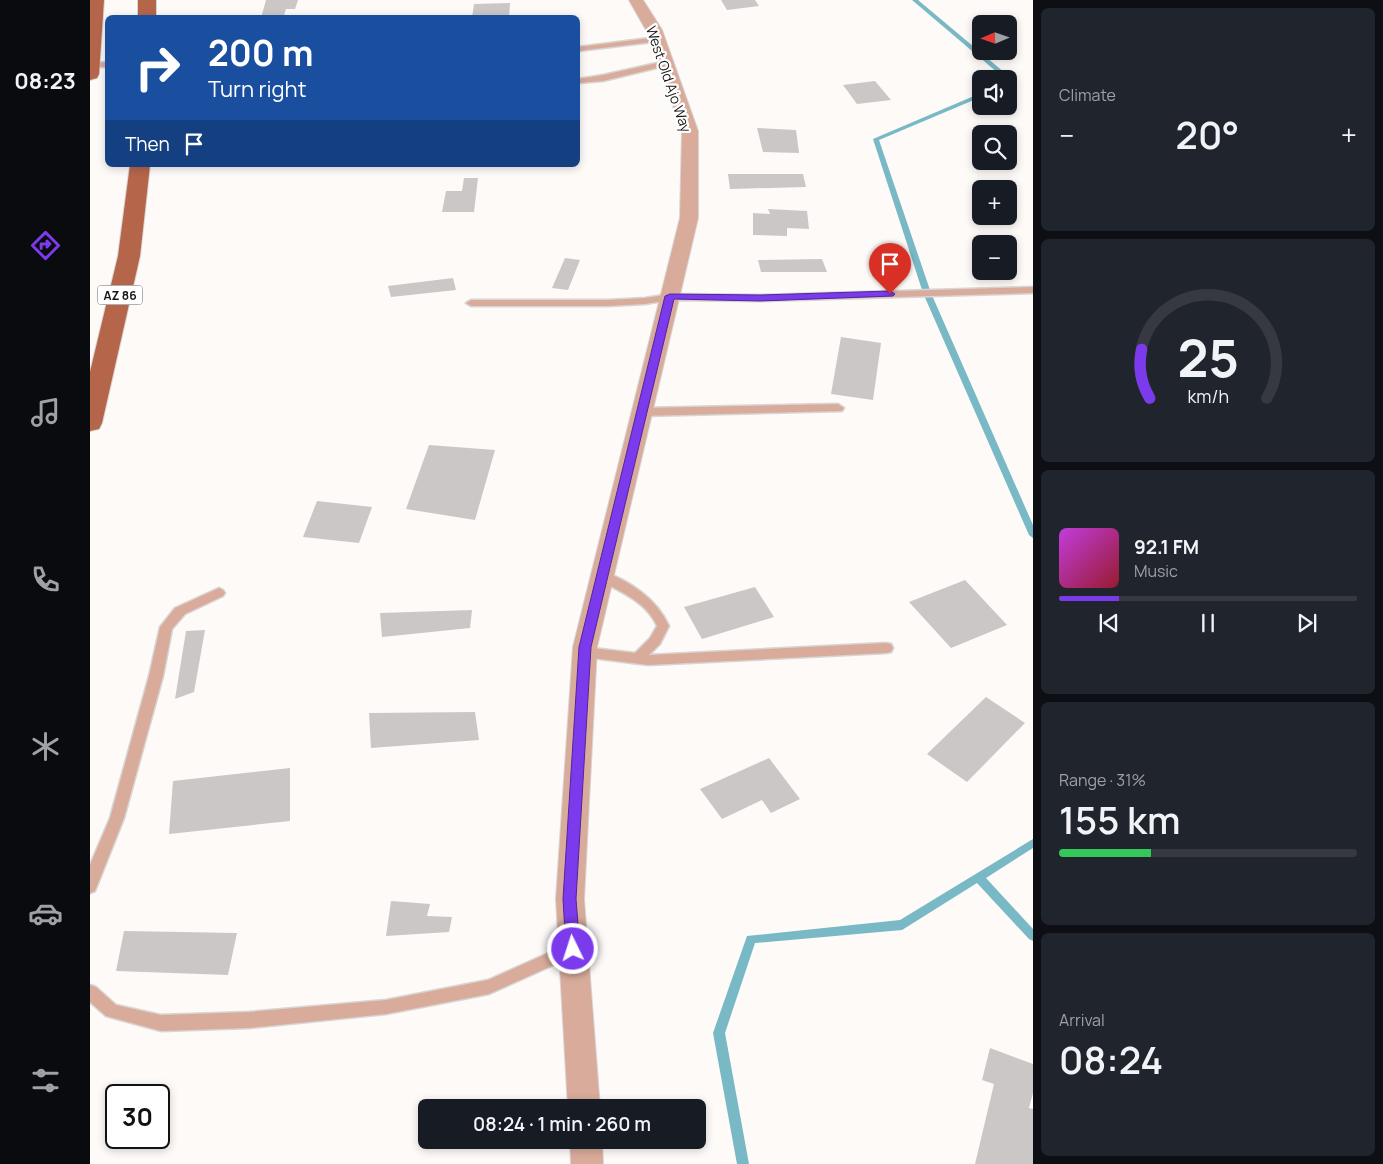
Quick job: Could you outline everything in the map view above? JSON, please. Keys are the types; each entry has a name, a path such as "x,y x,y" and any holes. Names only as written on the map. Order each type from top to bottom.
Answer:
{"main road":[{"path":"95,0 95,67"},
{"path":"146,0 147,15"},
{"name":"AZ 86","path":"90,423 129,256 140,167"}],"street":[{"name":"West Old Ajo Way","path":"583,1099 570,899 584,652 689,218 690,131 658,39 636,0"},
{"path":"587,1149 588,1164"}],"lane":[{"path":"580,49 658,39"},
{"path":"580,81 603,78 666,63"},
{"path":"471,303 608,303 645,301 670,296 760,298 1033,290"},
{"path":"641,412 838,408"},
{"path":"601,576 635,595 654,608 660,616 663,626 655,642 637,659"},
{"path":"90,886 117,818 156,676 166,627 180,611 219,593"},
{"path":"584,652 637,659 721,658 886,648"},
{"path":"90,992 112,1011 161,1023 249,1020 386,1007 489,988 573,949"}],"building":[{"path":"266,0 298,0 295,9 286,9 284,15 262,15"},
{"path":"721,0 755,0 759,6 727,10"},
{"path":"510,3 509,15 472,15 474,4"},
{"path":"875,81 891,100 857,104 843,85"},
{"path":"757,128 796,130 799,153 763,152"},
{"path":"728,174 803,174 806,187 730,189"},
{"path":"464,178 478,178 474,212 442,212 446,191 462,191"},
{"path":"768,209 807,211 809,229 787,228 787,236 753,235 753,213 770,214"},
{"path":"565,258 580,260 568,290 552,288"},
{"path":"822,259 827,272 761,272 758,260"},
{"path":"453,278 456,290 391,297 388,286"},
{"path":"841,337 881,343 873,400 831,394"},
{"path":"429,445 495,450 475,520 406,509"},
{"path":"317,501 372,507 359,543 303,537"},
{"path":"965,580 1007,625 951,648 909,602"},
{"path":"755,587 774,617 702,639 684,607"},
{"path":"472,610 470,628 382,637 380,613"},
{"path":"205,630 194,692 175,699 186,631"},
{"path":"986,697 1025,723 967,782 927,754"},
{"path":"475,712 479,740 371,748 369,713"},
{"path":"769,758 800,799 771,813 762,800 722,819 700,789"},
{"path":"290,768 290,821 169,834 173,781"},
{"path":"391,901 430,904 427,916 452,917 449,932 386,936"},
{"path":"124,931 237,933 228,975 116,971"},
{"path":"990,1048 1033,1064 1033,1093 1029,1108 1033,1109 1033,1164 975,1164 994,1084 982,1080"}],"waterway":[{"path":"915,0 998,70"},
{"path":"972,99 876,139 927,293 1033,535"},
{"path":"978,877 1033,843"},
{"path":"743,1164 719,1033 751,939 902,925 978,877"},
{"path":"978,877 1033,936"}],"route":[{"path":"573,949 570,899 585,647 670,296 760,298 890,294"}]}
